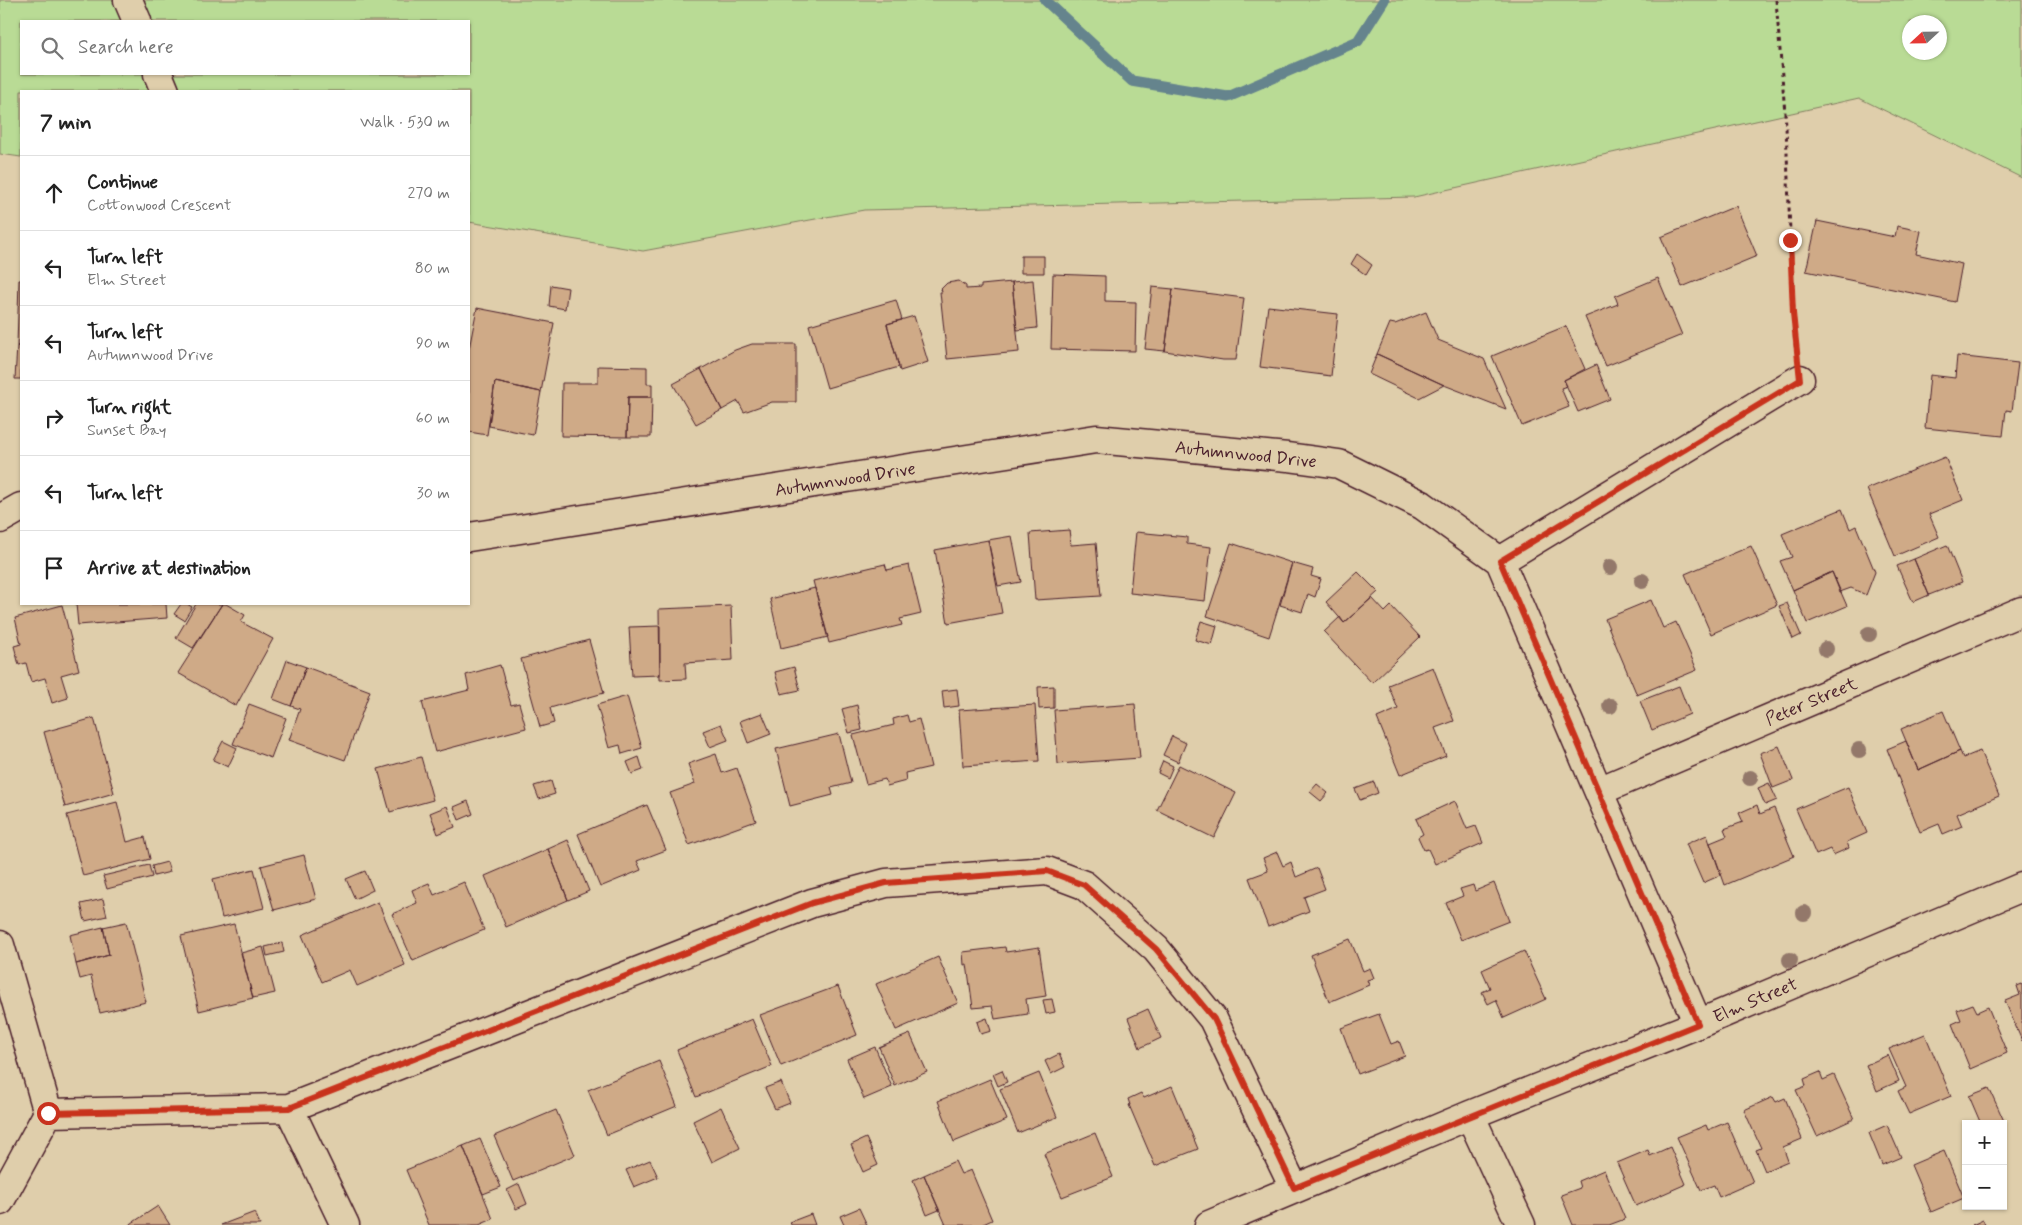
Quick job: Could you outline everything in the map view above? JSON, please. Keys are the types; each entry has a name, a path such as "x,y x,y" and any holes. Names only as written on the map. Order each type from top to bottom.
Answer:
{"street":[{"path":"128,0 137,20"},
{"path":"158,75 166,90"},
{"path":"1698,1024 1600,791 1500,561 1800,380"},
{"name":"Autumnwood Drive","path":"470,537 1096,440 1288,457 1339,464 1422,505 1500,561"},
{"path":"0,519 20,508"},
{"name":"Peter Street","path":"1600,791 2022,611"},
{"path":"48,1113 289,1108 812,903 886,883 1047,871 1084,885 1156,949 1214,1019 1294,1188"},
{"name":"Elm Street","path":"1209,1225 1470,1115 1698,1024 2022,887"},
{"path":"0,945 48,1113 0,1201"},
{"path":"289,1108 346,1225"},
{"path":"1470,1115 1521,1225"}],"path":[{"path":"1776,0 1786,126 1793,313 1800,380"}],"green space":[{"path":"0,0 2022,0 2022,178 1859,98 1414,197 864,210 643,251 470,222 470,90 20,90 20,157 0,154"}],"building":[{"path":"1736,206 1757,256 1682,287 1661,237"},
{"path":"1817,221 1895,237 1897,226 1921,231 1916,254 1962,264 1955,302 1806,271"},
{"path":"1357,254 1372,265 1366,275 1351,264"},
{"path":"1021,256 1044,256 1044,273 1021,273"},
{"path":"1053,274 1105,276 1105,301 1136,302 1135,351 1051,349"},
{"path":"1658,278 1682,335 1606,366 1585,317 1618,304 1615,296"},
{"path":"19,280 20,280 20,346 17,346"},
{"path":"1033,280 1037,328 1017,330 1012,282"},
{"path":"959,281 966,286 966,289 981,288 981,285 1012,282 1019,352 947,359 940,292 942,292 941,289 947,283"},
{"path":"551,285 568,288 565,309 549,306"},
{"path":"1152,287 1173,289 1165,351 1145,349"},
{"path":"1173,289 1244,298 1236,360 1223,360 1165,351"},
{"path":"896,300 902,320 887,324 899,367 827,388 809,325"},
{"path":"1268,306 1338,314 1331,376 1260,367"},
{"path":"477,308 554,323 541,392 495,382 487,435 470,432 470,344"},
{"path":"1426,312 1438,340 1484,359 1506,409 1444,385 1377,354 1390,323 1395,324"},
{"path":"914,316 928,362 900,371 887,324"},
{"path":"1566,326 1585,369 1564,380 1567,386 1561,388 1569,407 1522,426 1492,356"},
{"path":"752,344 796,344 796,402 772,402 744,412 738,401 722,410 701,369 735,350"},
{"path":"17,346 20,346 20,379 15,379"},
{"path":"1377,354 1444,385 1419,398 1369,374"},
{"path":"1957,356 2018,363 2012,411 2006,410 2003,436 1925,428 1930,375 1955,378"},
{"path":"1596,365 1610,399 1578,412 1564,380"},
{"path":"598,366 647,367 647,384 652,384 652,397 628,397 627,437 561,436 562,383 598,383"},
{"path":"701,369 722,410 696,424 673,384"},
{"path":"495,382 541,392 533,435 489,426"},
{"path":"628,397 652,397 651,437 627,437"},
{"path":"1945,457 1963,500 1929,514 1939,537 1895,556 1867,489"},
{"path":"1842,509 1850,529 1856,526 1875,572 1866,595 1851,588 1840,592 1832,572 1793,590 1780,561 1792,557 1782,534"},
{"path":"1069,530 1071,545 1096,543 1101,596 1035,600 1030,533"},
{"path":"1136,532 1187,537 1187,544 1211,547 1205,601 1130,593"},
{"path":"1012,536 1021,582 998,586 988,540"},
{"path":"988,540 1002,613 948,623 935,550"},
{"path":"1231,543 1292,563 1269,637 1207,616"},
{"path":"1947,545 1962,582 1929,595 1914,559"},
{"path":"1751,546 1777,605 1711,634 1685,574"},
{"path":"1914,559 1929,595 1913,602 1897,566"},
{"path":"1292,563 1313,569 1311,576 1321,579 1315,597 1308,594 1302,612 1280,605"},
{"path":"885,564 887,570 909,565 921,614 900,619 902,625 829,643 813,581"},
{"path":"1358,572 1378,592 1344,623 1326,602"},
{"path":"1832,572 1847,606 1807,623 1793,590"},
{"path":"815,588 828,637 781,648 770,599"},
{"path":"1372,598 1385,612 1391,606 1420,637 1372,683 1324,632 1340,617 1344,623"},
{"path":"1651,600 1663,628 1676,622 1697,670 1637,695 1605,619"},
{"path":"1787,603 1801,635 1793,639 1779,606"},
{"path":"62,605 79,670 61,675 68,698 52,703 45,678 31,682 26,663 19,665 14,646 21,644 15,618"},
{"path":"76,605 166,605 167,618 78,625"},
{"path":"180,605 192,607 184,620 174,614"},
{"path":"195,605 221,605 193,648 176,638"},
{"path":"221,605 228,605 245,615 241,622 273,639 236,706 178,673"},
{"path":"731,606 733,660 685,663 686,679 660,680 659,609"},
{"path":"1201,621 1217,626 1212,645 1195,640"},
{"path":"660,626 660,675 632,676 629,627"},
{"path":"589,640 604,693 550,708 554,723 540,727 521,659"},
{"path":"287,660 306,667 291,706 273,699"},
{"path":"500,665 511,705 519,703 526,728 435,752 422,702 469,690 466,675"},
{"path":"306,667 370,691 345,760 289,740 300,709 291,706"},
{"path":"794,667 800,690 781,694 775,672"},
{"path":"1433,667 1454,721 1435,728 1446,756 1400,775 1377,718 1398,709 1388,685"},
{"path":"1054,686 1054,708 1039,709 1038,687"},
{"path":"1679,686 1690,714 1652,730 1640,701"},
{"path":"957,689 959,706 944,708 942,691"},
{"path":"627,696 642,748 622,754 620,745 609,748 597,705"},
{"path":"249,704 286,718 271,758 233,744"},
{"path":"1135,704 1140,758 1058,764 1054,710"},
{"path":"857,705 862,730 849,733 842,709"},
{"path":"1035,705 1039,761 963,766 959,710"},
{"path":"1943,711 1960,751 1918,770 1901,729"},
{"path":"762,713 771,734 748,743 740,721"},
{"path":"907,715 909,722 919,719 931,767 905,773 906,781 887,786 885,779 866,784 853,735 894,725 893,719"},
{"path":"94,718 114,793 65,807 44,732"},
{"path":"721,724 728,740 710,747 703,731"},
{"path":"839,734 851,783 831,788 833,795 790,806 776,749"},
{"path":"1172,736 1186,743 1178,762 1163,755"},
{"path":"223,741 237,748 228,767 213,760"},
{"path":"1906,741 1918,770 1960,751 1963,758 1980,751 1999,796 1957,814 1962,826 1943,834 1939,824 1920,832 1887,749"},
{"path":"1779,746 1793,780 1773,788 1760,753"},
{"path":"716,754 722,773 737,768 756,821 689,845 670,793 695,784 688,764"},
{"path":"421,757 433,800 390,812 378,769"},
{"path":"639,757 643,770 632,774 627,762"},
{"path":"1163,761 1173,766 1168,778 1158,773"},
{"path":"1179,765 1236,793 1214,838 1157,810"},
{"path":"551,781 555,794 539,799 534,786"},
{"path":"1374,782 1378,793 1360,800 1355,789"},
{"path":"1769,783 1777,800 1765,805 1758,788"},
{"path":"1317,784 1328,793 1321,801 1310,792"},
{"path":"1848,787 1867,833 1847,842 1849,848 1833,855 1830,849 1816,855 1796,809"},
{"path":"468,801 473,814 459,820 454,807"},
{"path":"1455,801 1467,829 1476,826 1483,843 1435,864 1428,849 1424,850 1418,837 1423,834 1416,819"},
{"path":"117,802 127,842 145,837 150,859 83,876 67,815"},
{"path":"647,805 666,850 637,861 641,870 600,887 578,834"},
{"path":"1757,805 1760,814 1774,808 1794,856 1725,885 1710,843 1727,836 1724,829 1743,822 1739,813"},
{"path":"447,806 455,827 438,834 430,813"},
{"path":"1707,835 1721,875 1703,883 1686,844"},
{"path":"568,840 589,891 568,900 548,849"},
{"path":"548,849 568,900 506,927 485,876"},
{"path":"1277,852 1283,866 1291,862 1296,877 1317,868 1325,889 1304,897 1309,911 1268,927 1249,878 1268,871 1263,858"},
{"path":"304,855 316,899 274,910 261,866"},
{"path":"167,862 170,872 154,876 152,866"},
{"path":"149,865 152,877 107,889 103,876"},
{"path":"254,869 264,908 222,918 213,879"},
{"path":"365,871 373,890 355,899 346,879"},
{"path":"464,882 484,930 413,961 392,914 417,903 412,890 429,883 434,895"},
{"path":"1494,883 1509,921 1461,940 1446,903 1463,896 1460,889 1473,885 1475,891"},
{"path":"103,899 107,916 85,921 81,904"},
{"path":"378,902 405,965 357,986 350,970 322,982 302,935"},
{"path":"126,922 146,1002 100,1013 91,976 80,979 76,964 109,955 103,927"},
{"path":"234,924 253,998 199,1011 181,936"},
{"path":"103,927 109,955 76,964 70,935"},
{"path":"1350,939 1363,971 1370,968 1374,978 1367,980 1369,985 1329,1002 1311,955"},
{"path":"282,943 284,952 267,956 265,947"},
{"path":"263,947 275,993 253,998 241,953"},
{"path":"1005,947 1006,952 1039,947 1046,996 1026,999 1028,1014 995,1019 992,1006 973,1008 967,964 964,965 963,952"},
{"path":"1524,951 1546,999 1504,1018 1496,1000 1488,1004 1482,992 1490,988 1482,970"},
{"path":"938,957 958,1003 896,1030 876,984"},
{"path":"2022,984 2022,1041 2005,1001 2020,995 2017,986"},
{"path":"838,986 857,1035 781,1066 760,1015"},
{"path":"1052,999 1055,1012 1046,1014 1043,1000"},
{"path":"1973,1004 1977,1012 1988,1007 2007,1053 1970,1069 1952,1024 1961,1020 1957,1010"},
{"path":"1148,1009 1161,1038 1140,1048 1128,1018"},
{"path":"1379,1014 1391,1044 1399,1041 1405,1056 1358,1074 1341,1028"},
{"path":"987,1018 991,1031 981,1034 977,1022"},
{"path":"752,1019 772,1066 696,1097 677,1050"},
{"path":"910,1034 927,1072 895,1086 879,1047"},
{"path":"1925,1034 1951,1096 1909,1114 1898,1091 1906,1087 1889,1049"},
{"path":"875,1047 892,1087 864,1099 847,1059"},
{"path":"1059,1054 1065,1067 1051,1074 1045,1061"},
{"path":"1888,1055 1899,1081 1877,1091 1866,1065"},
{"path":"659,1061 677,1106 607,1135 588,1090"},
{"path":"1002,1070 1007,1082 998,1086 993,1074"},
{"path":"1820,1072 1823,1080 1834,1075 1854,1119 1817,1136 1796,1090 1806,1086 1804,1079"},
{"path":"1039,1073 1057,1117 1018,1133 1000,1089"},
{"path":"990,1079 1007,1120 954,1142 938,1101"},
{"path":"781,1082 790,1103 775,1109 765,1088"},
{"path":"1172,1086 1198,1149 1155,1166 1128,1099 1141,1093 1144,1098"},
{"path":"1989,1088 2004,1120 1979,1120 1969,1096"},
{"path":"1773,1097 1776,1102 1785,1098 1802,1139 1783,1147 1788,1161 1765,1171 1756,1150 1761,1148 1744,1110"},
{"path":"721,1107 740,1148 712,1162 693,1121"},
{"path":"556,1110 575,1155 513,1181 494,1136"},
{"path":"1727,1122 1753,1182 1719,1197 1714,1185 1701,1190 1677,1137 1706,1125 1708,1130"},
{"path":"1887,1125 1901,1157 1882,1165 1869,1133"},
{"path":"1095,1133 1113,1177 1062,1197 1044,1154"},
{"path":"866,1138 878,1165 863,1172 851,1145"},
{"path":"480,1139 501,1187 483,1194 463,1146"},
{"path":"463,1146 493,1219 479,1225 429,1225 406,1170"},
{"path":"1670,1147 1686,1184 1636,1206 1617,1163 1648,1150 1650,1156"},
{"path":"1944,1151 1962,1193 1962,1199 1931,1212 1911,1165"},
{"path":"650,1160 658,1177 634,1187 626,1170"},
{"path":"955,1161 961,1174 971,1170 992,1220 981,1225 946,1225 924,1175"},
{"path":"1604,1170 1625,1219 1609,1225 1573,1225 1561,1195 1580,1188 1578,1181"},
{"path":"924,1175 939,1210 927,1215 913,1180"},
{"path":"519,1184 527,1204 516,1209 507,1190"},
{"path":"158,1206 170,1225 129,1225"},
{"path":"859,1208 867,1225 844,1225 840,1216"},
{"path":"255,1212 260,1225 221,1225"},
{"path":"811,1214 815,1225 791,1225 790,1222"},
{"path":"1983,1220 1985,1225 1972,1225"}],"waterway":[{"path":"1045,0 1132,81 1228,97 1358,41 1384,0"}],"route":[{"path":"48,1113 289,1108 812,903 886,883 1047,871 1084,885 1156,949 1214,1019 1294,1188 1698,1024 1600,791 1500,561 1800,380 1793,313 1790,240"}]}
